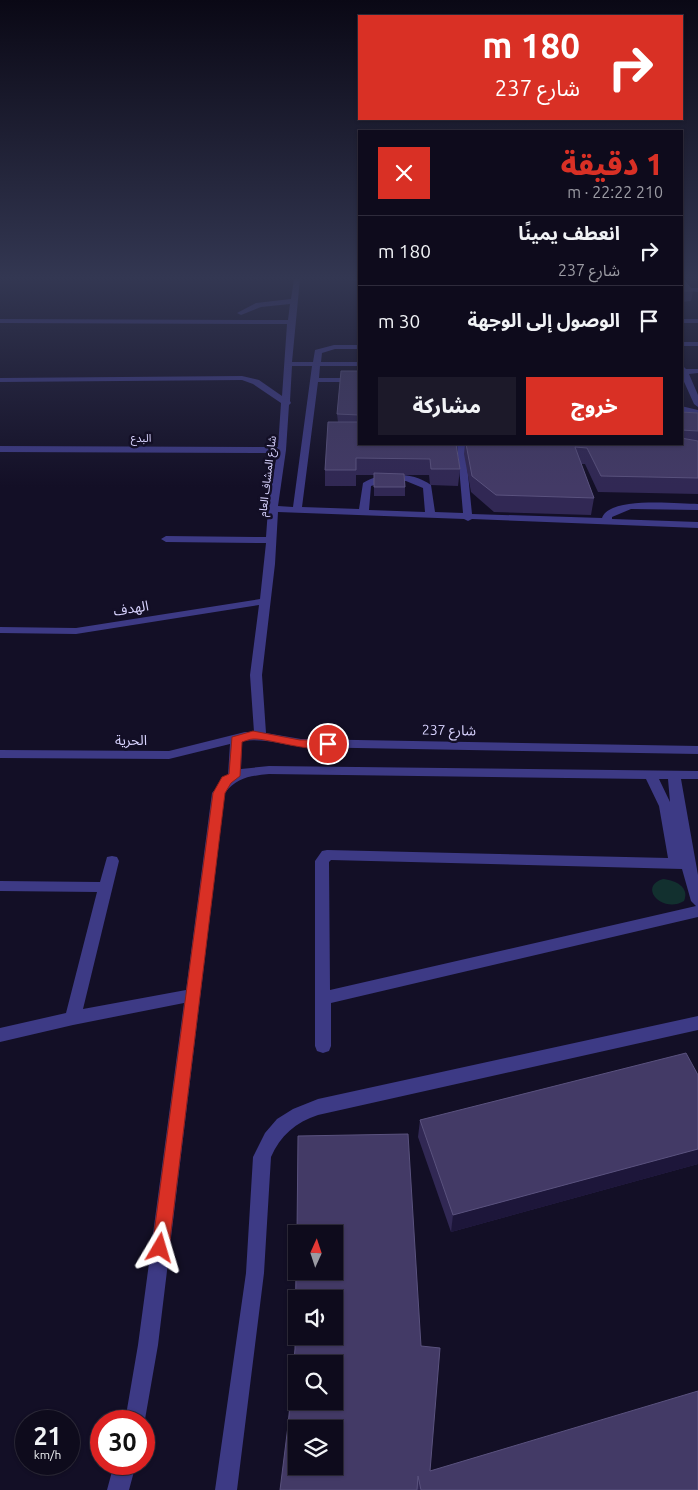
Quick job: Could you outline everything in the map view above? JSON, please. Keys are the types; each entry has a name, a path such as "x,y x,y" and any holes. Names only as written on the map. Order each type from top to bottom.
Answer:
{"street":[{"name":"شارع المشاف العام","path":"260,736 256,675 273,509 287,403 290,349"},
{"path":"297,510 318,352 327,349"},
{"path":"289,364 358,364"},
{"path":"683,370 698,371"},
{"path":"683,372 698,404"},
{"path":"0,380 242,378 256,382 287,403"},
{"path":"315,380 358,380"},
{"path":"683,409 698,413"},
{"path":"461,445 468,518"},
{"name":"البدع","path":"0,449 282,450"},
{"path":"364,513 366,485 369,482 380,478 405,479 419,480 428,486 430,516"},
{"path":"606,522 608,515 622,508 698,507"},
{"path":"273,509 468,518 698,525"},
{"path":"166,538 271,540"},
{"name":"الهدف","path":"0,630 76,632 265,601"},
{"name":"الحرية","path":"0,754 169,755 253,735 260,736"},
{"name":"شارع 237","path":"260,736 300,744 698,750"},
{"path":"234,776 236,740"},
{"path":"137,1410 148,1344 219,793 227,780 242,773 269,770 698,775"},
{"path":"650,775 663,798 682,863 698,901"},
{"path":"674,775 682,863"},
{"path":"323,1046 322,861 327,855 682,863"},
{"path":"73,1018 112,861"},
{"path":"0,886 105,888"},
{"path":"323,998 698,911"},
{"path":"0,1036 73,1018 193,995"},
{"path":"226,1490 255,1272 262,1157 268,1142 277,1130 296,1115 318,1107 698,1023"},
{"path":"118,1490 122,1475"}],"green space":[{"path":"663,879 672,881 683,888 685,892 684,901 668,904 656,898 652,888"}],"building":[{"path":"341,371 358,371 358,415 337,414"},
{"path":"683,412 698,413 698,431 683,430"},
{"path":"328,422 358,422 358,445 456,445 460,469 431,469 430,459 356,458 356,470 325,470"},
{"path":"683,438 698,441 698,478 601,476 587,448 575,447 594,498 496,495 472,476 466,445 683,445"},
{"path":"374,473 404,474 405,487 374,487"},
{"path":"686,1053 698,1075 698,1149 453,1215 420,1120"},
{"path":"408,1134 421,1346 440,1348 430,1471 698,1391 698,1490 421,1490 418,1476 417,1490 280,1490 288,1426 288,1475 343,1475 343,1420 289,1420 289,1410 343,1410 343,1355 294,1355 295,1345 343,1345 343,1290 296,1290 296,1280 343,1280 343,1225 297,1225 298,1136"}],"route":[{"path":"160,1248 219,793 227,780 234,776 236,740 253,735 300,744 328,744"}]}
